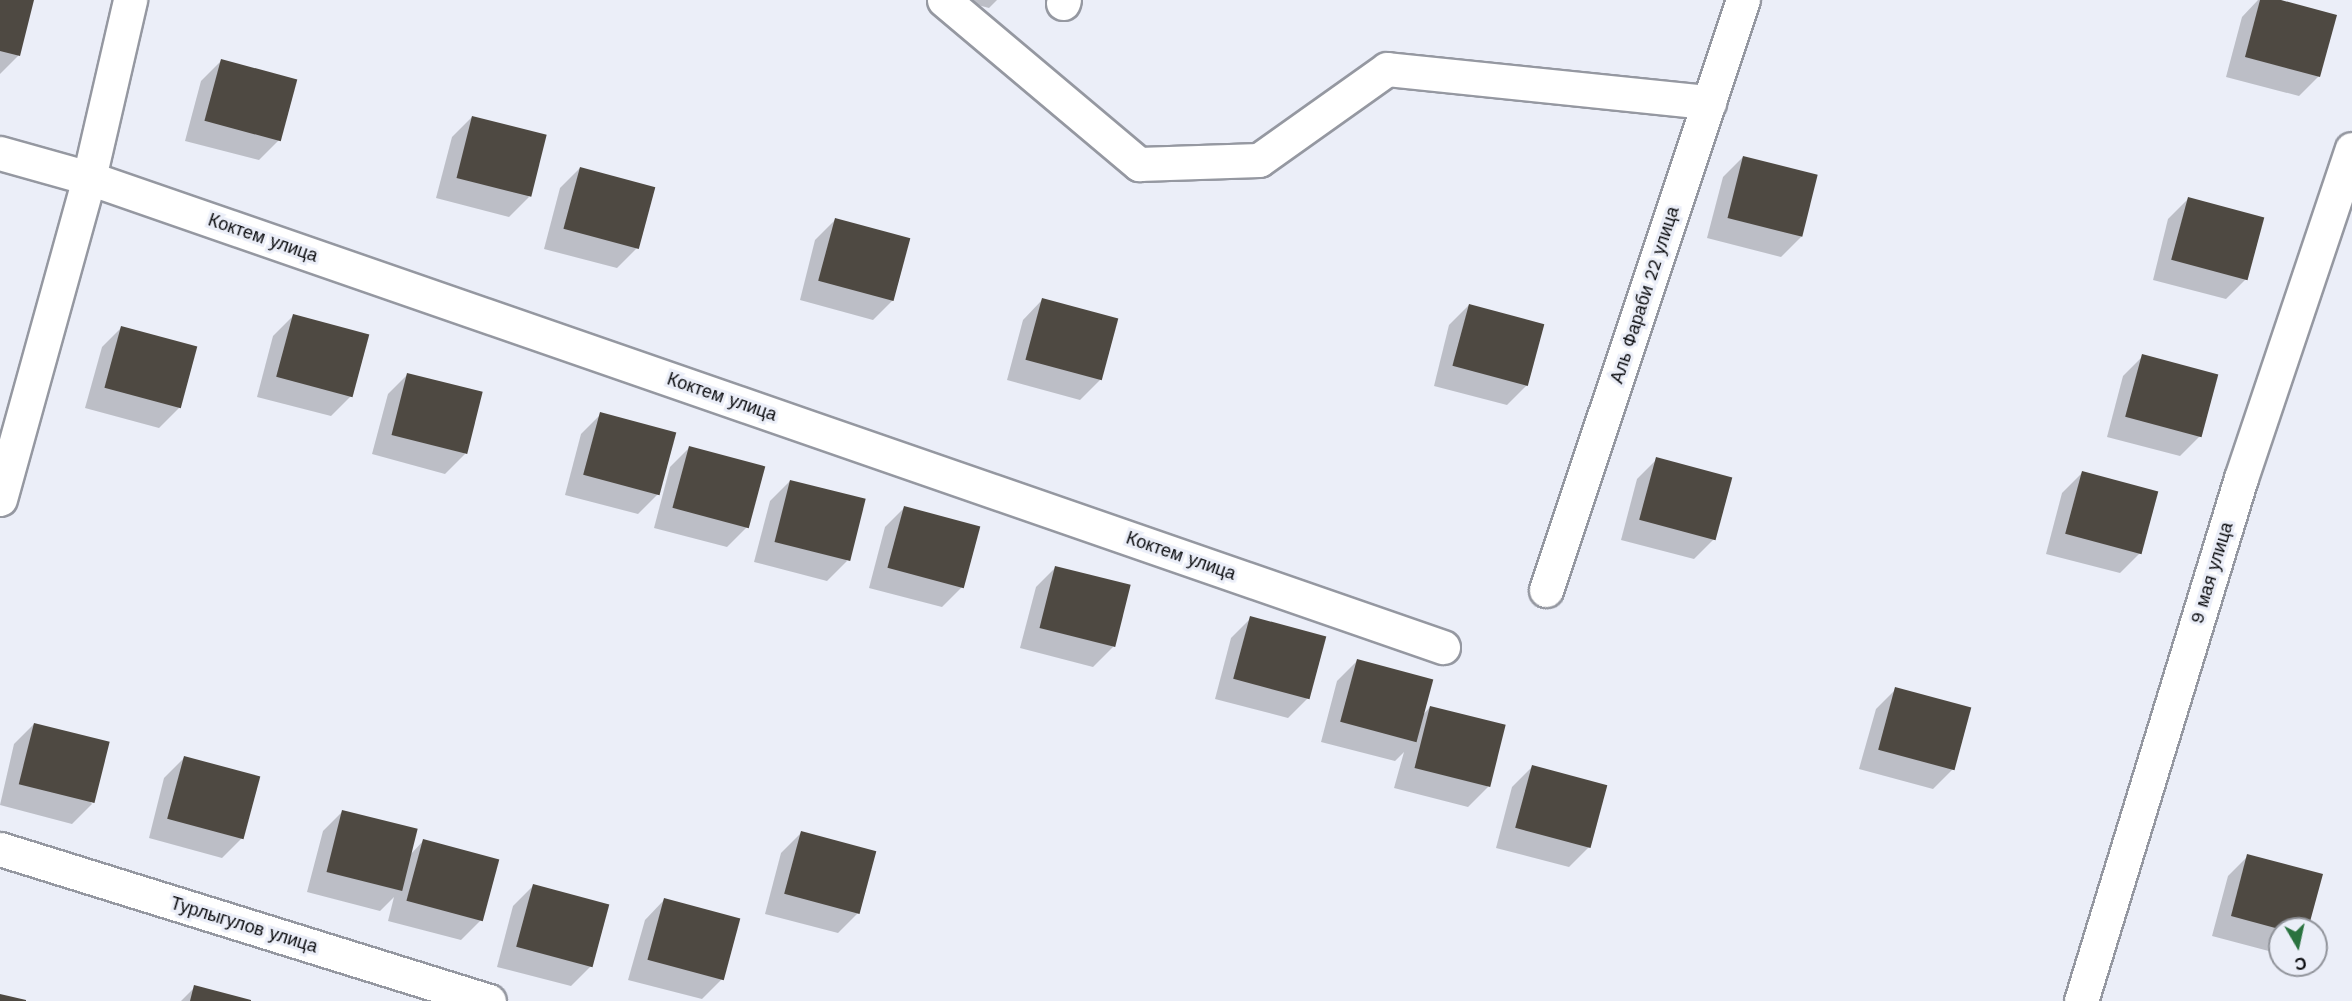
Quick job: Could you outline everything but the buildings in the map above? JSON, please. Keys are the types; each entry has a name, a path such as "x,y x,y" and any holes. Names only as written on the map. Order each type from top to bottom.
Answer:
{"street":[{"path":"0,499 89,178 130,0"},
{"path":"944,0 1139,164 1259,160 1387,69 1709,102"},
{"name":"Аль Фараби 22 улица","path":"1546,590 1743,0"},
{"name":"9 мая улица","path":"2081,1001 2241,478 2352,149"},
{"name":"Коктем улица","path":"0,153 89,178 1443,647"},
{"name":"Турлыгулов улица","path":"0,849 489,1001"}]}
